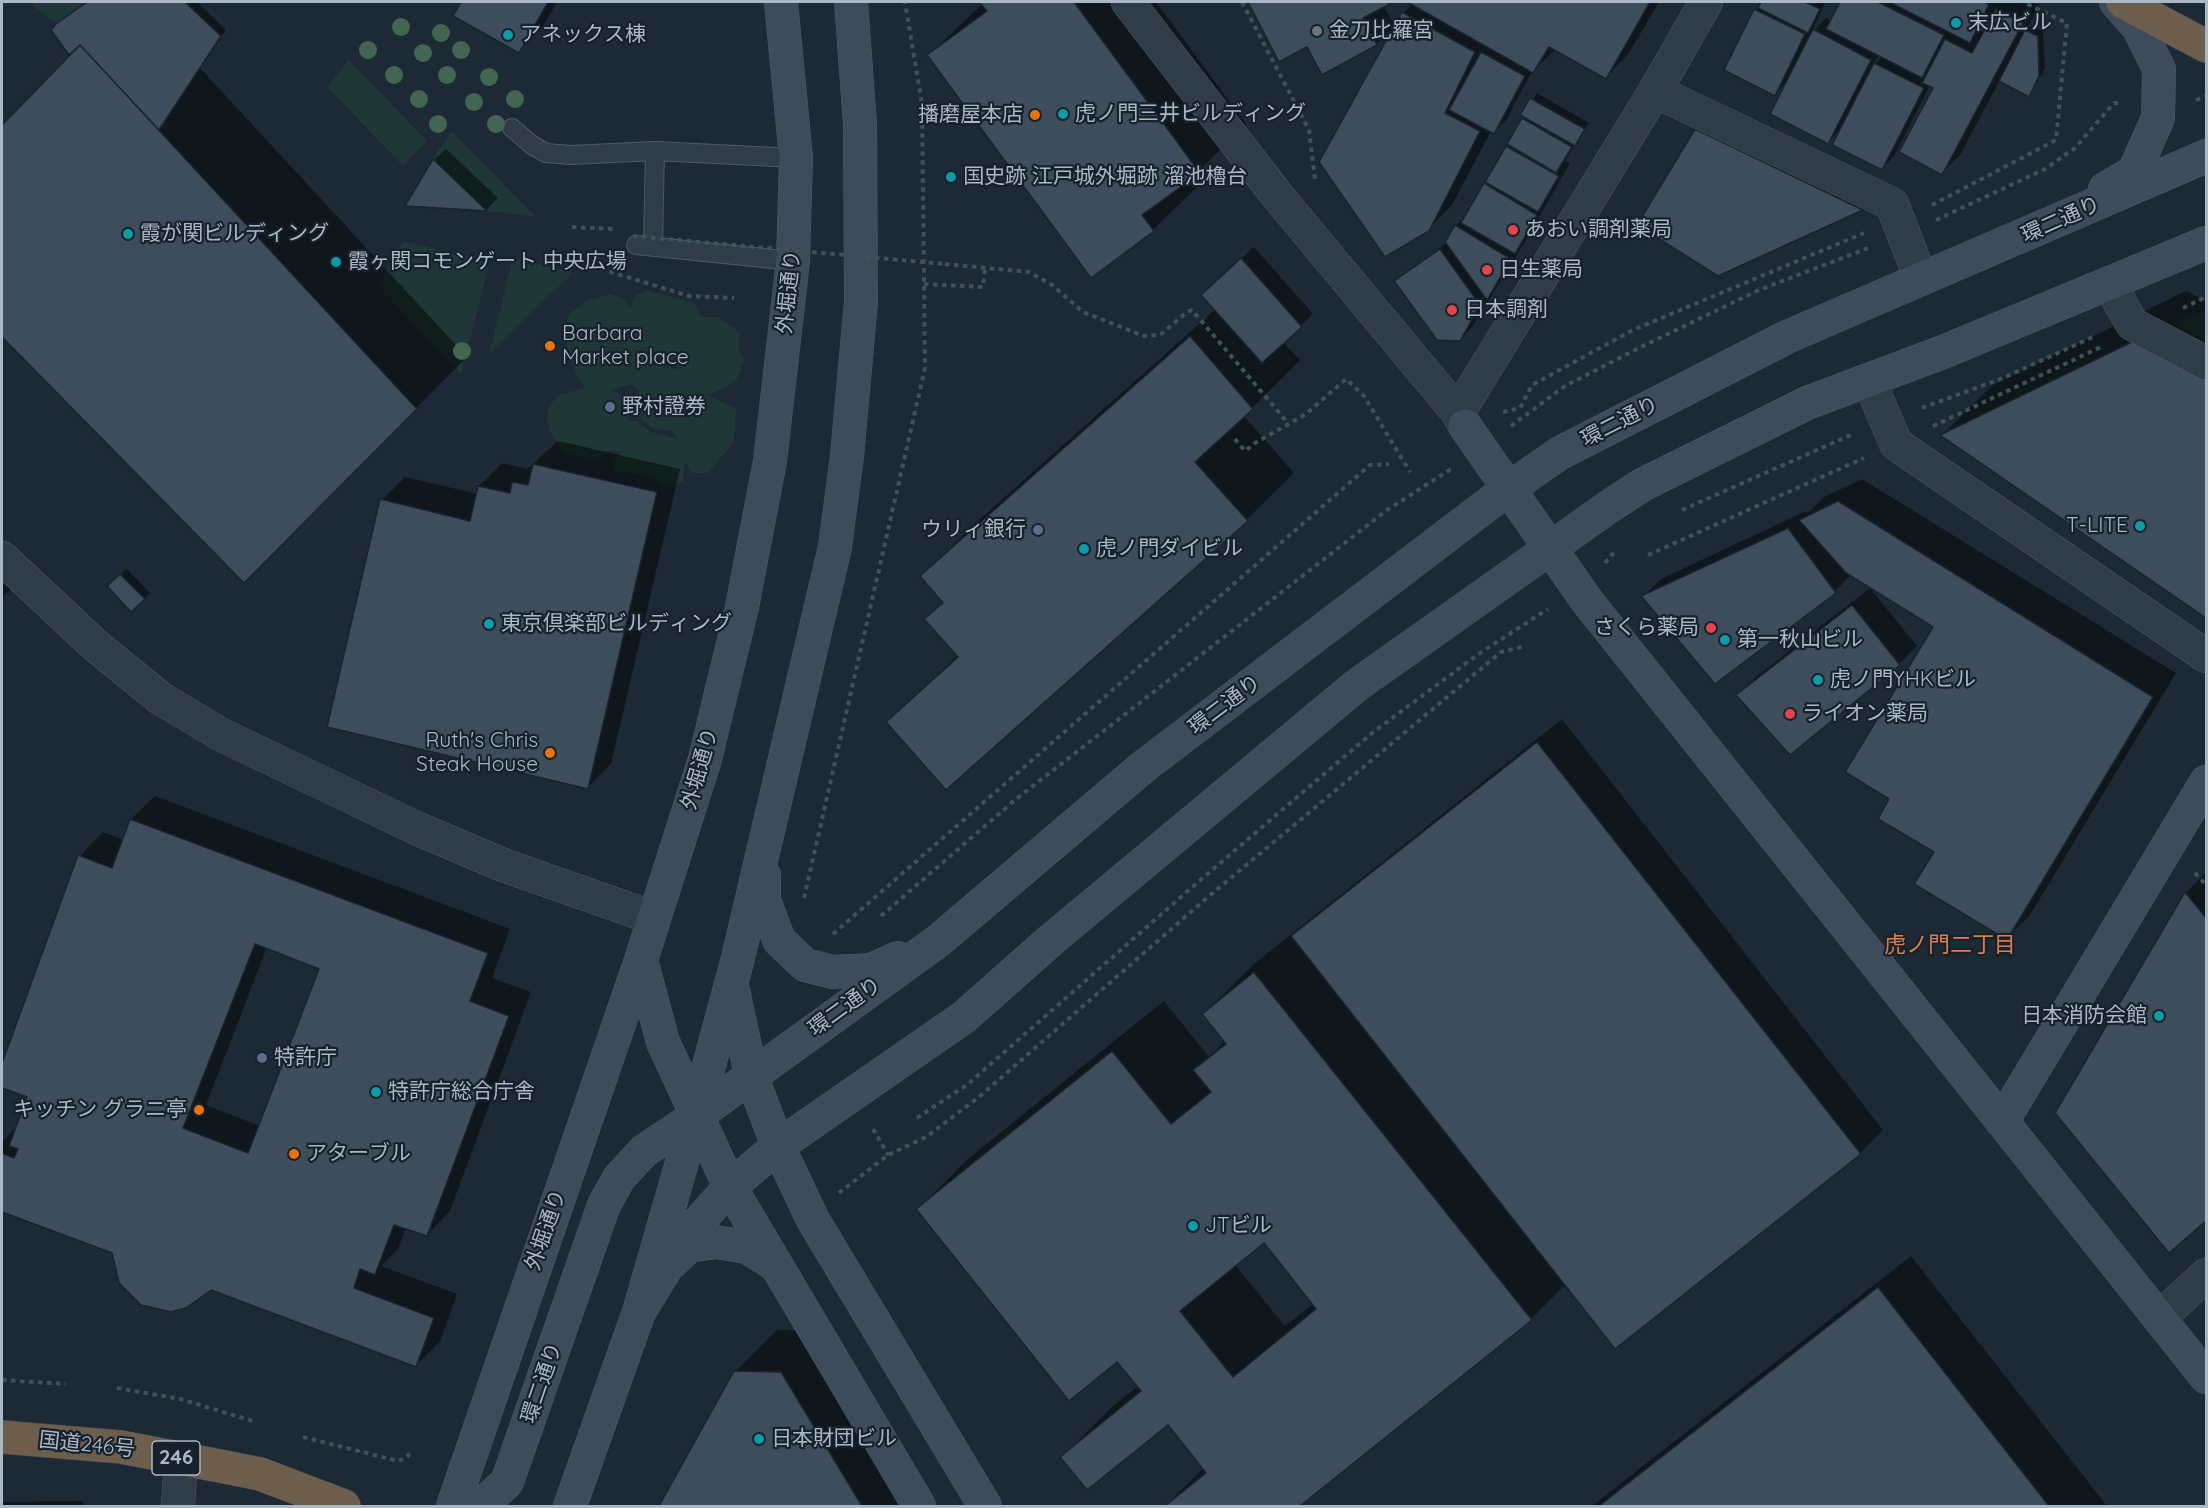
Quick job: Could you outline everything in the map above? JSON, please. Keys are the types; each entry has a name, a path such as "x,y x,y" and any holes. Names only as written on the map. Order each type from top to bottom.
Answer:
{"highway":[{"path":"2123,2 2206,46"},
{"name":"国道246号","path":"2,1437 121,1447 260,1474 344,1506"}],"main road":[{"name":"外堀通り","path":"453,1506 654,918 705,759 742,607 770,460 793,261 796,158 781,2"},
{"path":"570,1506 639,1312 695,1117 732,982 835,547 847,456 861,302 860,124 851,2"},
{"path":"2037,231 2134,172 2158,118 2159,69 2138,27 2116,2"},
{"name":"環二通り","path":"481,1506 507,1482 604,1205 619,1178 644,1151 695,1117 750,1075 939,941 1143,767 1508,489 1560,453 1787,337 2037,231 2206,156"},
{"path":"639,1312 685,1237 730,1187 778,1146 964,1017 1051,940 1357,685 1642,485 1807,403 1869,381 2206,243"},
{"path":"1468,429 1576,586 2206,1377"},
{"path":"2002,1122 2198,821 2206,782"},
{"path":"763,852 764,900 779,940 805,965 833,972 871,970 939,941"},
{"path":"640,960 663,1042 695,1117 730,1187 919,1506"},
{"path":"732,982 750,1075 778,1146 813,1220 984,1506"},
{"path":"666,1267 689,1246 716,1242 747,1247 777,1266"}],"street":[{"path":"1128,2 1276,194 1468,429 1706,2"},
{"path":"1655,91 1892,204 1921,279"},
{"path":"2109,283 2132,324 2206,363"},
{"path":"1869,381 1896,444 2206,656"},
{"path":"2,558 95,645 160,698 220,734 438,837 503,865 654,918"},
{"path":"2159,1318 2206,1275"},
{"path":"178,1506 181,1459"}],"lane":[{"path":"512,128 532,146 546,153 571,155 655,151 796,158"},
{"path":"655,151 637,240 793,261"}],"path":[{"path":"804,907 925,368 922,104 905,2"},
{"path":"1242,2 1309,130 1315,187"},
{"path":"881,916 1015,800 1387,510 1468,429 1565,386 1759,290 1901,227 1922,210 2056,140 2067,23 2023,2"},
{"path":"1503,412 1520,408 1532,385 1633,330 2046,169 2075,148 2114,103 2176,107 2206,96"},
{"path":"572,227 623,230"},
{"path":"637,240 1029,272 1052,285 1083,312 1144,336 1160,335 1186,312 1192,310 1288,423"},
{"path":"924,284 983,288 985,268"},
{"path":"601,269 689,296 734,298"},
{"path":"1672,514 1846,436 2003,378 2103,332"},
{"path":"1235,439 1245,452 1254,443 1306,414 1346,379 1364,396 1410,472"},
{"path":"824,941 1370,465 1389,464"},
{"path":"917,1118 968,1084 1372,733 1601,568 1622,542"},
{"path":"838,1194 888,1155 926,1137 979,1097 1208,897 1501,652 1526,646"},
{"path":"2192,869 2206,885"},
{"path":"873,1129 888,1155"},
{"path":"2,1380 66,1384"},
{"path":"117,1388 180,1399 256,1422"},
{"path":"303,1437 398,1461 406,1458 411,1452"}],"green space":[{"path":"36,2 87,2 56,24 32,5"},
{"path":"349,60 427,141 403,166 327,87"},
{"path":"451,131 536,217 487,211 433,159"},
{"path":"403,241 490,262 461,374 378,286"},
{"path":"513,257 573,273 489,354"},
{"path":"647,290 694,303 701,317 719,317 740,333 739,347 744,360 736,382 709,395 736,409 734,442 708,473 692,473 685,462 683,481 673,488 661,485 653,478 614,470 613,462 620,452 609,451 602,459 594,462 565,452 549,431 548,408 558,395 586,388 578,379 563,335 570,313 588,300 610,294 622,298 631,307 635,295","holes":["650,353 668,361 678,358 676,370 657,362 641,364","631,384 639,390 636,403 642,421 653,428 673,431 677,439 651,432 637,421 629,421 624,397 611,390"]},
{"path":"2206,309 2206,341 2179,326 2182,320"}],"building":[{"path":"87,2 185,2 221,36 159,130 80,45 69,55 51,30"},
{"name":"アネックス棟","path":"461,2 548,2 519,53 453,16"},
{"name":"虎ノ門三井ビルディング","path":"979,2 1074,2 1200,173 1142,215 1154,231 1091,278 927,55 987,11"},
{"name":"金刀比羅宮","path":"1248,2 1389,2 1390,4 1363,18 1377,45 1322,75 1307,47 1279,62"},
{"path":"1407,2 1650,2 1606,79 1549,47 1533,73"},
{"path":"1761,2 1805,2 1820,9 1808,33 1758,8"},
{"path":"1840,2 1878,2 1944,35 1922,78 1826,29"},
{"name":"末広ビル","path":"1889,2 1984,2 1989,4 1970,43"},
{"path":"1754,9 1805,34 1775,96 1724,70"},
{"path":"1996,9 2023,23 1942,175 1899,152 1933,88 1922,83 1945,39 1972,53"},
{"path":"1402,12 1475,52 1445,113 1480,131 1429,231 1385,257 1319,162"},
{"path":"1813,29 1871,60 1828,144 1770,114"},
{"path":"2025,30 2038,36 2039,76 2029,97 1999,81"},
{"name":"霞が関ビルディング","path":"80,45 417,409 244,583 2,337 2,125"},
{"path":"1481,52 1525,76 1494,134 1449,110"},
{"path":"1874,63 1924,88 1882,170 1832,145"},
{"path":"1530,98 1585,129 1575,146 1520,115"},
{"path":"1522,118 1572,147 1556,173 1507,144"},
{"path":"1695,129 1863,210 1718,276 1637,225"},
{"path":"1506,146 1559,176 1538,212 1485,182"},
{"path":"433,159 487,211 405,206"},
{"path":"1484,183 1537,215 1515,254 1461,223"},
{"path":"1455,225 1511,259 1487,300 1445,242"},
{"path":"1440,249 1480,305 1460,341 1437,340 1394,281"},
{"path":"1241,258 1302,327 1262,363 1201,295"},
{"name":"虎ノ門ダイビル","path":"1190,336 1253,409 1195,462 1248,521 946,790 886,722 958,657 924,619 943,603 920,576"},
{"name":"T-LITE","path":"2134,341 2206,377 2206,618 1940,435"},
{"name":"東京倶楽部ビルディング","path":"533,464 657,492 588,789 327,727 380,499 470,521 478,486 510,493 512,482 528,485"},
{"path":"1838,501 2153,697 2007,940 1914,884 1934,852 1878,819 1889,799 1845,772 1933,627 1846,573 1799,520"},
{"name":"第一秋山ビル","path":"1788,528 1836,593 1715,684 1641,596"},
{"path":"120,574 145,599 131,612 107,586"},
{"name":"虎ノ門YHKビル","path":"1852,605 1900,665 1790,755 1736,695"},
{"path":"1537,742 1861,1154 1615,1349 1291,936"},
{"name":"特許庁総合庁舎","path":"130,819 488,953 470,1001 509,1016 427,1236 394,1225 375,1275 360,1269 354,1288 434,1318 416,1367 211,1290 186,1308 171,1312 141,1305 119,1283 112,1253 2,1212 2,1153 14,1158 18,1149 9,1146 27,1097 2,1088 2,1063 78,855 112,868","holes":["255,944 319,969 248,1153 183,1128"]},
{"name":"日本消防会館","path":"2185,892 2206,918 2206,1221 2169,1253 2055,1113"},
{"name":"JTビル","path":"1254,972 1532,1320 1300,1506 1165,1506 1206,1473 1168,1425 1087,1490 1060,1457 1141,1391 1117,1362 1069,1401 916,1209 1112,1051 1171,1124 1211,1092 1193,1070 1226,1044 1202,1014","holes":["1264,1243 1316,1309 1233,1377 1180,1311"]},
{"path":"1878,1287 2049,1506 1599,1506"},
{"name":"日本財団ビル","path":"734,1371 781,1372 862,1506 659,1506"}],"place":[{"name":"末広ビル","path":"1956,23"},
{"name":"金刀比羅宮","path":"1317,31"},
{"name":"アネックス棟","path":"508,35"},
{"name":"虎ノ門三井ビルディング","path":"1063,114"},
{"name":"播磨屋本店","path":"1035,115"},
{"name":"国史跡 江戸城外堀跡 溜池櫓台","path":"951,177"},
{"name":"あおい調剤薬局","path":"1513,230"},
{"name":"霞が関ビルディング","path":"128,234"},
{"name":"霞ヶ関コモンゲート 中央広場","path":"336,262"},
{"name":"日生薬局","path":"1487,270"},
{"name":"日本調剤","path":"1452,310"},
{"name":"Barbara Market place","path":"550,346"},
{"name":"野村證券","path":"610,407"},
{"name":"T-LITE","path":"2140,526"},
{"name":"ウリィ銀行","path":"1038,530"},
{"name":"虎ノ門ダイビル","path":"1084,549"},
{"name":"東京倶楽部ビルディング","path":"489,624"},
{"name":"さくら薬局","path":"1711,628"},
{"name":"第一秋山ビル","path":"1725,640"},
{"name":"虎ノ門YHKビル","path":"1818,680"},
{"name":"ライオン薬局","path":"1790,714"},
{"name":"Ruth's Chris Steak House","path":"550,753"},
{"name":"日本消防会館","path":"2159,1016"},
{"name":"特許庁","path":"262,1058"},
{"name":"特許庁総合庁舎","path":"376,1092"},
{"name":"キッチン グラニ亭","path":"199,1110"},
{"name":"アターブル","path":"294,1154"},
{"name":"JTビル","path":"1193,1226"},
{"name":"日本財団ビル","path":"759,1439"}],"district":[{"name":"虎ノ門二丁目","path":"1950,945"}]}
